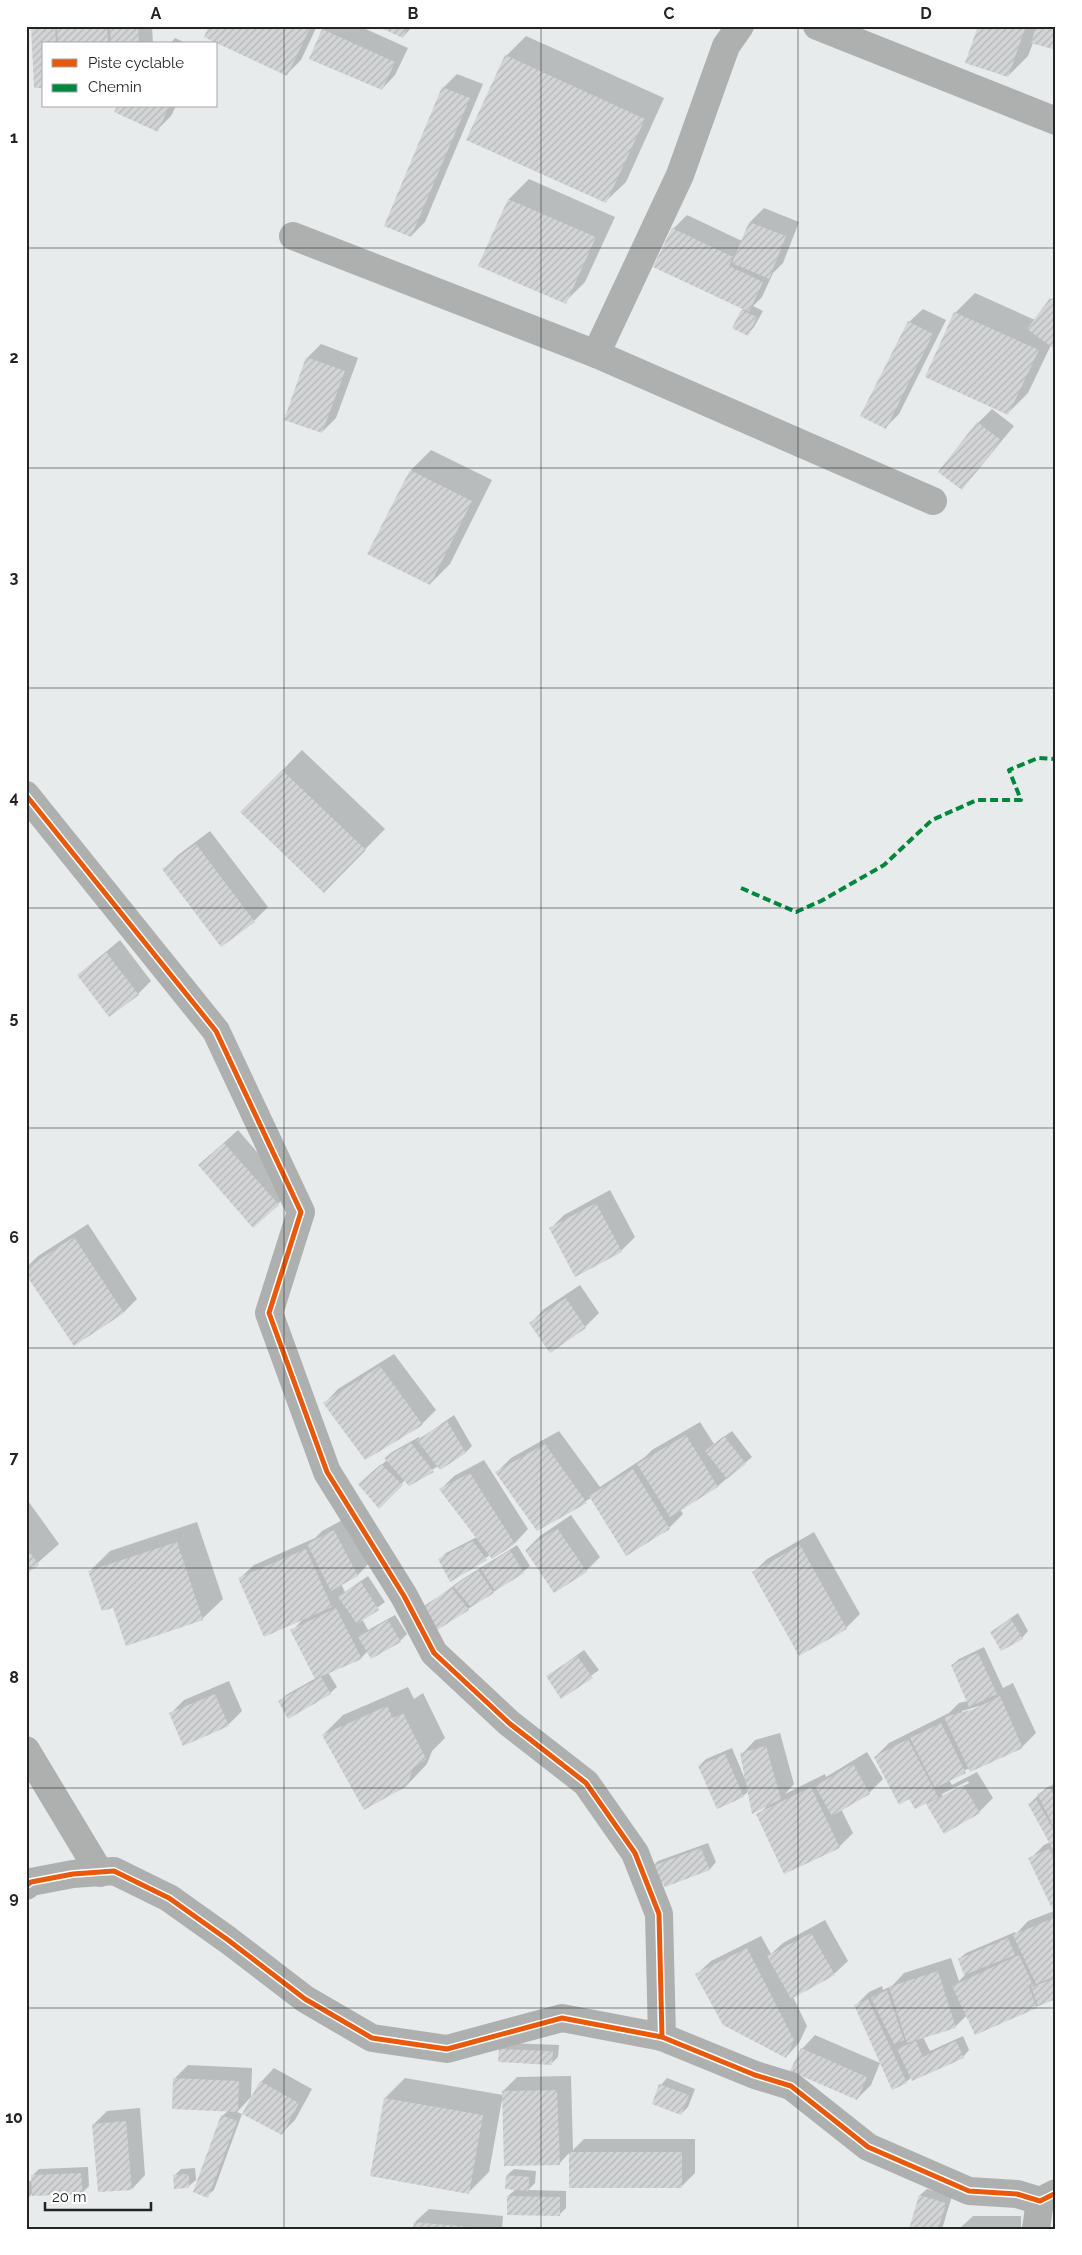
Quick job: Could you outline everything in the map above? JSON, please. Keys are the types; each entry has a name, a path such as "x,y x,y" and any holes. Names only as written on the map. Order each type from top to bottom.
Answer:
{"street":[{"path":"596,354 680,174 726,46 740,26"},
{"path":"817,26 1056,121"},
{"path":"293,236 596,354 933,501"},
{"path":"26,795 216,1031 301,1212 268,1313 327,1472 404,1596 434,1653 509,1723 586,1783 635,1853 659,1914 662,2037"},
{"path":"26,1750 100,1872"},
{"path":"26,1886 31,1882 73,1874 114,1871 169,1898 305,1999 372,2038 448,2049 562,2018 610,2029 662,2037 755,2075 791,2086 868,2146 969,2191 1048,2197 1036,2229"}],"building":[{"path":"31,26 55,26 56,42 42,42 42,88 34,88"},
{"path":"57,26 107,26 108,42 58,42"},
{"path":"110,26 138,26 139,42 111,42"},
{"path":"209,26 311,26 287,76 204,37"},
{"path":"376,26 408,26 403,38"},
{"path":"978,26 1026,26 1008,77 965,63"},
{"path":"1036,26 1056,26 1056,50 1031,43"},
{"path":"322,29 395,62 382,90 309,59"},
{"path":"505,55 645,119 606,203 466,140"},
{"path":"442,87 470,98 411,237 384,226"},
{"path":"116,108 168,108 158,132 114,112"},
{"path":"508,199 596,237 566,304 478,266"},
{"path":"749,222 786,236 769,279 732,263"},
{"path":"672,228 733,257 729,266 763,282 749,312 653,267"},
{"path":"1050,298 1056,302 1056,350 1027,329"},
{"path":"741,310 757,317 748,336 732,328"},
{"path":"954,312 1039,350 1008,415 925,377"},
{"path":"908,321 933,334 886,429 860,416"},
{"path":"306,357 345,371 322,433 284,420"},
{"path":"977,422 1001,440 962,490 938,472"},
{"path":"410,470 472,501 430,585 367,554"},
{"path":"282,770 366,850 324,893 240,812"},
{"path":"196,844 255,922 221,947 162,869"},
{"path":"106,952 139,995 109,1017 77,975"},
{"path":"224,1143 279,1205 253,1228 198,1165"},
{"path":"596,1203 622,1252 575,1277 549,1228"},
{"path":"74,1237 124,1313 74,1346 26,1275 26,1268"},
{"path":"566,1298 586,1328 550,1353 529,1323"},
{"path":"380,1366 423,1425 365,1460 323,1403"},
{"path":"447,1421 466,1453 440,1470 417,1440"},
{"path":"686,1435 718,1487 670,1517 637,1464"},
{"path":"724,1436 746,1464 727,1479 705,1451"},
{"path":"411,1443 434,1472 409,1486 384,1458"},
{"path":"545,1444 587,1503 537,1531 495,1472"},
{"path":"381,1464 403,1485 379,1509 358,1484"},
{"path":"633,1469 670,1529 626,1556 589,1496"},
{"path":"470,1473 515,1544 492,1559 439,1489"},
{"path":"557,1528 587,1572 554,1593 525,1550"},
{"path":"334,1530 358,1576 331,1591 307,1544"},
{"path":"473,1541 487,1560 450,1582 438,1559"},
{"path":"177,1542 203,1620 126,1646 113,1608 102,1611 88,1571"},
{"path":"800,1545 847,1629 799,1656 752,1572"},
{"path":"26,1547 39,1565 26,1574"},
{"path":"306,1549 332,1607 264,1637 238,1578"},
{"path":"510,1550 524,1573 495,1591 481,1569"},
{"path":"478,1570 494,1593 471,1607 453,1586"},
{"path":"361,1582 379,1610 357,1624 338,1597"},
{"path":"452,1588 469,1610 437,1630 422,1607"},
{"path":"336,1608 362,1659 315,1679 290,1630"},
{"path":"1011,1619 1023,1639 1001,1651 990,1632"},
{"path":"388,1620 401,1642 371,1659 358,1637"},
{"path":"978,1653 997,1694 969,1707 951,1665"},
{"path":"577,1656 593,1678 561,1699 546,1676"},
{"path":"321,1677 331,1694 288,1719 278,1701"},
{"path":"215,1694 229,1726 183,1746 169,1713"},
{"path":"1000,1696 1023,1748 970,1772 944,1717 974,1709"},
{"path":"387,1706 393,1718 403,1713 426,1759 413,1769 407,1786 364,1810 322,1735"},
{"path":"941,1723 966,1773 935,1788 910,1738"},
{"path":"908,1739 938,1797 915,1809 909,1799 899,1805 874,1757"},
{"path":"766,1746 781,1799 752,1814 740,1753"},
{"path":"725,1754 744,1797 717,1809 698,1766"},
{"path":"853,1764 870,1794 832,1816 815,1786"},
{"path":"963,1785 980,1813 944,1834 926,1804"},
{"path":"811,1787 840,1848 784,1874 756,1814"},
{"path":"1050,1788 1056,1800 1056,1831 1037,1794"},
{"path":"1036,1799 1056,1834 1056,1847 1052,1848 1028,1804"},
{"path":"701,1848 710,1870 665,1887 650,1867"},
{"path":"1049,1849 1056,1863 1056,1917 1028,1858"},
{"path":"1056,1917 1056,1976 1036,1984 1013,1935"},
{"path":"811,1933 835,1975 791,1999 767,1956"},
{"path":"1008,1938 1015,1955 964,1975 958,1959"},
{"path":"747,1948 794,2040 786,2058 723,2025 695,1974"},
{"path":"1019,1955 1033,1985 1029,1987 1037,2008 975,2035 952,1986"},
{"path":"938,1971 956,2028 907,2043 889,1987"},
{"path":"1056,1978 1056,1999 1038,2006 1031,1987"},
{"path":"887,1990 904,2040 894,2044 871,1998"},
{"path":"868,1999 907,2083 892,2090 854,2005"},
{"path":"916,2041 923,2057 956,2041 964,2058 912,2081 897,2049"},
{"path":"801,2048 867,2077 857,2100 790,2071"},
{"path":"499,2049 553,2051 552,2065 498,2062"},
{"path":"173,2078 239,2081 238,2112 172,2109"},
{"path":"260,2081 299,2103 282,2135 242,2114"},
{"path":"659,2084 689,2095 681,2115 652,2104"},
{"path":"557,2090 560,2165 504,2166 502,2091"},
{"path":"384,2098 483,2115 469,2194 370,2176"},
{"path":"221,2115 237,2121 208,2198 193,2192"},
{"path":"126,2121 132,2190 98,2192 92,2124"},
{"path":"569,2152 682,2152 682,2188 569,2188"},
{"path":"81,2173 83,2194 32,2196 31,2175"},
{"path":"189,2174 189,2188 174,2189 173,2175"},
{"path":"506,2175 530,2177 528,2191 505,2189"},
{"path":"919,2195 946,2203 938,2229 909,2229"},
{"path":"507,2196 560,2197 560,2216 507,2215"},
{"path":"414,2222 470,2227 470,2229 413,2229"}],"marked path":[{"path":"741,888 796,912 821,901 884,865 932,820 977,800 1021,800 1009,770 1038,758 1056,759"}],"cycle path":[{"path":"26,795 216,1031 301,1212 269,1313 327,1472 404,1596 434,1653 509,1723 586,1783 635,1853 659,1914 662,2037"},
{"path":"26,1886 31,1882 73,1874 114,1871 169,1898 305,1999 372,2038 447,2049 562,2018 662,2037 755,2075 791,2086 868,2147 969,2191 1017,2194 1040,2201 1056,2193"}]}
